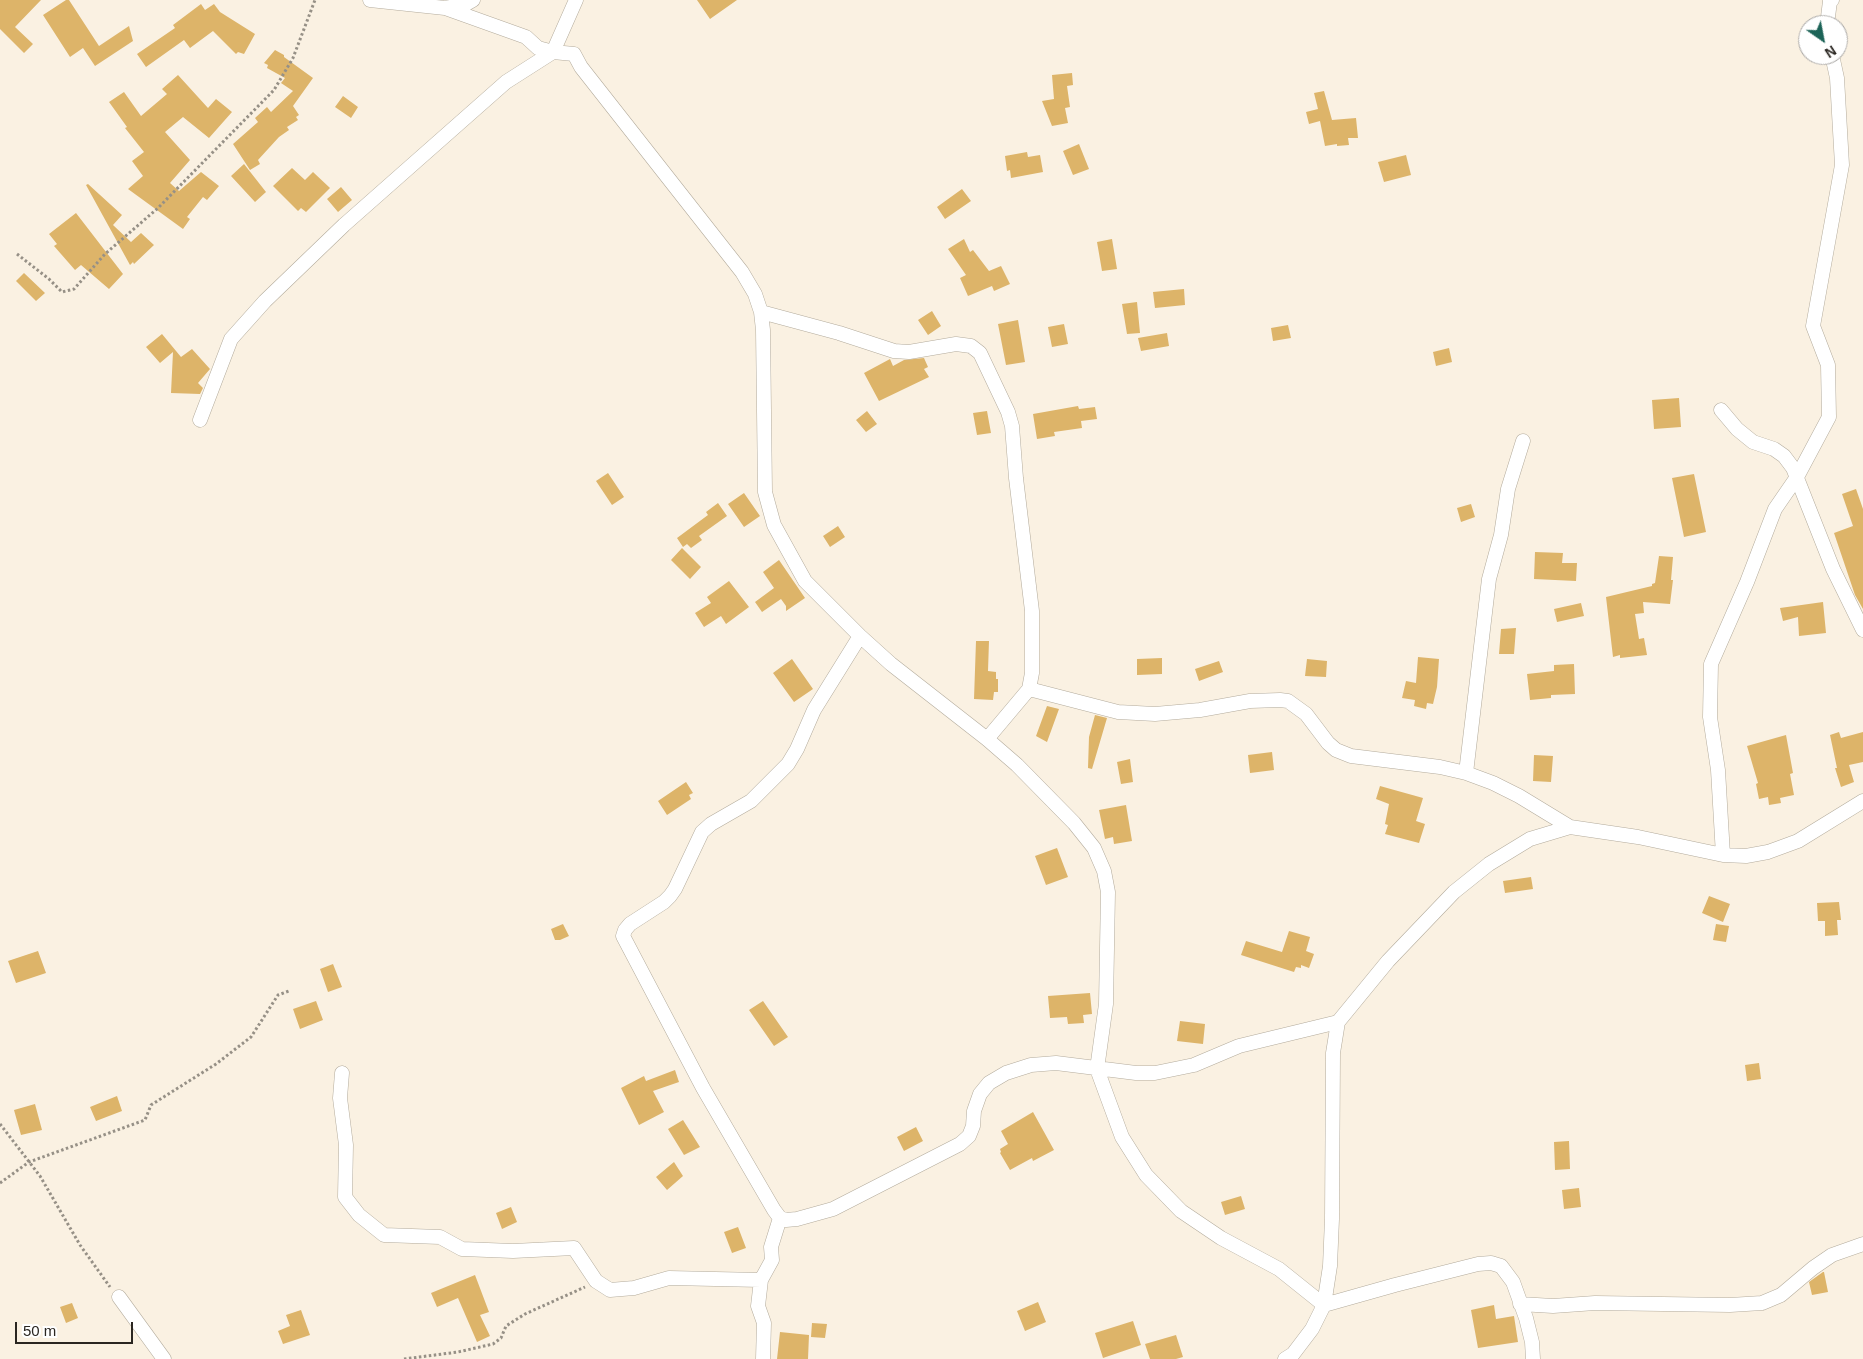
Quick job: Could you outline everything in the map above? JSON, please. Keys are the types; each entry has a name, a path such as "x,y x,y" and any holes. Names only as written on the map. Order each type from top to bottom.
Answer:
{"street":[{"path":"370,0 445,8 526,37 538,48 574,54 581,67 742,272 755,294 761,312 763,330 765,492 774,526 805,581 891,664 987,739 1017,765 1074,823 1094,848 1104,871 1108,892 1106,1004 1097,1069 1122,1137 1146,1175 1181,1211 1221,1238 1279,1269 1324,1305"},
{"path":"445,8 466,4 473,0"},
{"path":"200,420 231,339 265,301 344,225 506,82 553,52 576,0"},
{"path":"1828,15 1830,1 1832,0"},
{"path":"1724,855 1718,770 1710,717 1711,664 1747,582 1775,509 1796,477 1829,417 1828,365 1813,326 1842,165 1834,65"},
{"path":"761,312 839,333 894,352 910,352 956,344 971,346 980,353 1008,412 1012,426 1019,513 1032,611 1032,673 1029,689 987,739"},
{"path":"1721,410 1737,429 1753,442 1774,449 1784,456 1793,468 1834,569 1863,630"},
{"path":"1466,773 1489,579 1501,535 1508,488 1523,441"},
{"path":"860,636 814,710 797,749 788,764 751,801 711,824 702,832 670,896 630,924 623,936 703,1088 780,1218 797,1220 833,1208 960,1144 969,1136 974,1126 974,1111 980,1094 989,1083 1006,1074 1031,1065 1056,1063 1136,1073 1176,1070 1194,1065 1240,1046 1338,1022"},
{"path":"1029,689 1118,712 1155,714 1200,710 1250,701 1280,700 1294,704 1306,714 1328,743 1336,750 1351,756 1440,767 1466,773 1519,796 1570,827 1638,837 1724,855 1746,856 1768,852 1798,841 1863,801"},
{"path":"1291,1357 1312,1330 1324,1305 1330,1266 1333,1053 1338,1022 1388,961 1454,892 1489,864 1530,839 1570,827"},
{"path":"342,1073 340,1098 346,1145 345,1197 359,1215 384,1235 440,1237 462,1249 513,1251 574,1248 596,1281 610,1290 634,1288 668,1278 761,1280"},
{"path":"763,1359 764,1323 758,1306 761,1280 772,1260 772,1247 780,1218"},
{"path":"1520,1304 1553,1306 1595,1303 1730,1305 1762,1303 1781,1295 1832,1255 1863,1244"},
{"path":"1324,1305 1478,1264 1492,1263 1501,1266 1513,1282 1526,1318 1532,1342 1533,1359"},
{"path":"119,1297 164,1359"}],"path":[{"path":"17,254 49,279 62,292 74,289 105,254 158,208 274,90 293,58 315,0"},
{"path":"0,1183 29,1162 145,1120 151,1105 216,1064 251,1037 278,995 290,991"},
{"path":"0,1124 40,1176 85,1252 112,1292 119,1297"},
{"path":"404,1359 458,1352 493,1344 501,1338 506,1326 524,1314 596,1281"}],"building":[{"path":"0,0 41,0 15,27 33,44 24,53 0,29"},
{"path":"69,0 99,46 129,26 133,41 95,66 83,48 70,57 43,15"},
{"path":"697,0 737,0 710,19"},
{"path":"201,4 205,10 214,4 220,12 255,34 244,54 238,52 236,54 213,31 190,48 184,40 146,67 137,54 175,28 173,25"},
{"path":"275,50 313,78 293,106 299,115 296,117 298,120 287,127 289,130 279,137 258,160 260,164 250,170 233,144 258,122 255,118 267,107 271,112 293,91 281,83 285,78 267,68 268,65 264,63"},
{"path":"1072,73 1073,85 1067,86 1070,107 1065,108 1068,123 1052,126 1042,101 1054,99 1052,75"},
{"path":"178,75 208,108 216,99 232,112 209,138 183,117 165,132 190,160 170,183 179,191 201,172 219,186 207,200 203,197 187,217 190,219 183,229 128,189 143,176 132,161 144,152 125,128 127,127 109,102 124,92 141,116 167,94 162,89"},
{"path":"1324,91 1332,120 1356,118 1358,138 1348,138 1349,145 1325,146 1320,121 1309,124 1306,112 1318,109 1314,93"},
{"path":"343,96 358,107 351,118 335,107"},
{"path":"1079,144 1089,169 1073,175 1063,151"},
{"path":"1027,152 1028,157 1040,155 1043,172 1011,178 1010,170 1007,171 1005,156"},
{"path":"1406,155 1411,175 1384,182 1378,162"},
{"path":"244,164 266,192 255,202 231,176"},
{"path":"292,168 305,180 313,172 330,188 306,212 301,208 298,211 273,186"},
{"path":"88,184 122,215 113,225 131,242 141,233 154,245 134,264 133,262 130,265 86,185"},
{"path":"341,187 352,200 338,212 327,199"},
{"path":"962,189 971,201 945,219 937,207"},
{"path":"76,213 123,274 109,289 81,265 75,270 54,246 57,244 49,234"},
{"path":"964,239 970,252 973,250 989,271 1001,266 1010,284 994,291 992,286 968,296 960,278 966,275 948,249"},
{"path":"1112,239 1117,269 1102,271 1097,242"},
{"path":"24,273 45,293 36,301 16,281"},
{"path":"1184,289 1185,305 1155,308 1153,292"},
{"path":"1137,302 1140,333 1127,334 1122,304"},
{"path":"932,311 941,326 928,335 918,320"},
{"path":"1018,320 1025,362 1006,365 998,324"},
{"path":"1064,324 1068,344 1052,347 1048,327"},
{"path":"1288,325 1291,338 1273,341 1271,328"},
{"path":"1167,333 1169,346 1141,351 1138,338"},
{"path":"162,334 181,357 192,349 210,369 198,383 203,388 200,394 171,393 173,352 160,363 146,347"},
{"path":"1449,348 1452,362 1436,366 1433,352"},
{"path":"924,358 928,367 924,369 929,377 879,401 864,373 890,359 893,366 904,360"},
{"path":"1679,398 1681,427 1654,429 1652,400"},
{"path":"1078,406 1079,409 1095,407 1097,419 1081,421 1082,428 1054,432 1055,436 1037,439 1033,414"},
{"path":"867,411 877,424 866,432 856,420"},
{"path":"987,411 991,433 977,435 973,413"},
{"path":"608,473 624,497 612,505 596,481"},
{"path":"1694,474 1706,532 1684,537 1672,478"},
{"path":"1856,489 1863,509 1863,609 1855,595 1834,533 1853,526 1842,494"},
{"path":"744,493 760,516 744,527 728,504"},
{"path":"718,503 727,516 699,536 702,540 691,548 687,544 683,547 677,538 708,515 706,512"},
{"path":"1471,504 1475,517 1461,522 1457,508"},
{"path":"838,526 845,537 830,547 823,536"},
{"path":"682,548 701,567 690,579 671,560"},
{"path":"1535,552 1563,553 1562,563 1577,563 1576,581 1534,579"},
{"path":"1659,556 1673,557 1670,604 1643,602 1644,613 1635,614 1639,639 1644,638 1647,655 1620,658 1620,655 1613,657 1606,597 1652,586 1655,583"},
{"path":"779,560 805,598 786,611 786,606 781,599 762,612 755,602 774,588 763,572"},
{"path":"729,581 749,607 726,624 721,616 704,627 695,613 711,603 707,597"},
{"path":"1823,602 1826,633 1799,636 1798,617 1783,621 1780,608"},
{"path":"1581,603 1584,616 1557,622 1554,609"},
{"path":"1516,628 1514,654 1499,654 1501,629"},
{"path":"976,641 989,641 988,671 996,672 996,679 998,679 998,692 994,692 993,700 974,699"},
{"path":"1418,657 1439,659 1437,687 1433,704 1427,703 1426,709 1414,706 1415,700 1402,698 1406,681 1416,683"},
{"path":"1162,658 1162,674 1137,675 1137,659"},
{"path":"792,659 813,689 794,702 773,673"},
{"path":"1307,659 1327,661 1326,677 1305,676"},
{"path":"1219,661 1223,672 1199,681 1195,669"},
{"path":"1574,664 1575,694 1551,695 1551,698 1530,700 1527,674 1554,671 1554,665"},
{"path":"1047,706 1059,709 1047,742 1036,736"},
{"path":"1095,715 1107,718 1092,769 1088,768 1089,737"},
{"path":"1839,732 1841,738 1863,732 1863,762 1849,765 1854,782 1841,787 1835,768 1837,768 1830,735"},
{"path":"1786,735 1793,773 1790,774 1794,795 1780,798 1781,803 1769,805 1768,797 1759,799 1756,784 1758,783 1747,746"},
{"path":"1272,752 1274,770 1250,773 1248,755"},
{"path":"1534,755 1553,756 1551,782 1533,781"},
{"path":"1130,759 1133,782 1121,784 1117,762"},
{"path":"686,782 693,793 689,795 691,799 667,815 658,801"},
{"path":"1380,786 1423,798 1416,821 1425,824 1419,843 1385,834 1388,825 1385,824 1389,804 1376,799"},
{"path":"1126,805 1132,841 1114,844 1113,837 1105,839 1099,810"},
{"path":"1057,848 1068,877 1046,885 1035,856"},
{"path":"1531,877 1533,889 1505,893 1503,881"},
{"path":"1709,896 1730,904 1723,922 1702,913"},
{"path":"1839,902 1841,920 1837,920 1838,935 1825,936 1825,921 1818,921 1817,903"},
{"path":"563,924 569,936 555,940 551,929"},
{"path":"1716,924 1729,926 1726,942 1713,940"},
{"path":"1289,931 1310,937 1306,951 1314,954 1309,968 1301,965 1301,968 1296,967 1294,972 1241,955 1246,941 1282,952"},
{"path":"38,951 46,973 16,983 8,961"},
{"path":"333,964 342,987 328,992 320,969"},
{"path":"1090,993 1092,1014 1083,1015 1084,1023 1068,1024 1067,1017 1050,1018 1048,996"},
{"path":"316,1001 323,1020 300,1029 293,1009"},
{"path":"763,1001 788,1037 774,1046 749,1010"},
{"path":"1180,1021 1205,1024 1203,1044 1177,1041"},
{"path":"1759,1063 1761,1079 1747,1081 1745,1065"},
{"path":"675,1070 679,1082 653,1091 664,1112 639,1125 621,1088 644,1076 646,1081"},
{"path":"117,1096 122,1111 96,1121 90,1107"},
{"path":"35,1104 42,1130 21,1135 14,1110"},
{"path":"1033,1112 1054,1150 1033,1161 1032,1158 1010,1170 1000,1153 1000,1149 1008,1144 1001,1131"},
{"path":"683,1120 700,1147 684,1155 668,1129"},
{"path":"916,1127 923,1141 904,1151 897,1137"},
{"path":"1569,1141 1570,1169 1555,1170 1554,1142"},
{"path":"674,1162 683,1176 667,1190 656,1177"},
{"path":"1579,1188 1581,1207 1564,1209 1562,1190"},
{"path":"1241,1196 1245,1209 1225,1215 1221,1202"},
{"path":"511,1207 517,1222 502,1229 496,1213"},
{"path":"738,1227 746,1248 732,1253 724,1232"},
{"path":"1823,1272 1828,1292 1812,1295 1809,1282"},
{"path":"475,1275 489,1312 480,1315 490,1336 477,1342 458,1298 437,1307 431,1293"},
{"path":"1038,1302 1046,1322 1025,1331 1017,1311"},
{"path":"72,1303 78,1318 66,1323 60,1307"},
{"path":"1494,1305 1496,1319 1514,1316 1518,1342 1478,1348 1471,1310"},
{"path":"301,1310 310,1335 283,1344 278,1331 290,1326 286,1315"},
{"path":"1133,1321 1141,1345 1103,1358 1095,1333"},
{"path":"812,1323 827,1324 825,1338 811,1337"},
{"path":"780,1332 809,1335 808,1359 777,1359"},
{"path":"1176,1335 1183,1357 1176,1359 1150,1359 1145,1344"}]}
